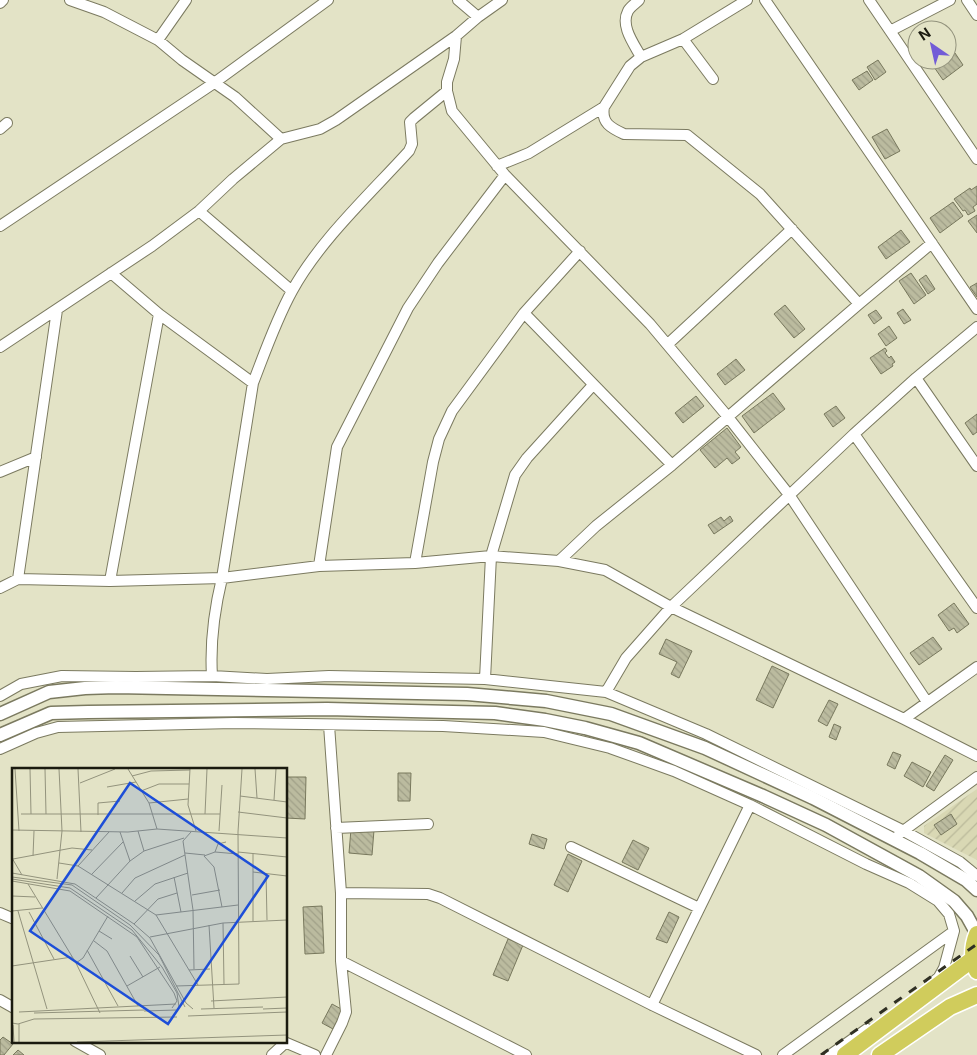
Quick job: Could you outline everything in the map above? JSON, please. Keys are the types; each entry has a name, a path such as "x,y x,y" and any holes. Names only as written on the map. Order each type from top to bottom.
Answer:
{"highway":[{"path":"845,1055 975,964 972,948 977,934"},
{"path":"880,1055 950,1007 977,995"}],"street":[{"path":"0,3 3,0"},
{"path":"158,40 186,0"},
{"path":"0,226 214,83 328,0"},
{"path":"458,0 478,17"},
{"path":"0,346 57,310 199,211 233,179 281,139 311,132 336,120 456,36 502,0"},
{"path":"640,0 628,11 625,21 627,31 641,57"},
{"path":"747,0 683,39 641,57 630,66 604,107 602,114 605,122 624,134 687,135 760,194 859,304"},
{"path":"764,0 977,309"},
{"path":"869,0 977,159"},
{"path":"890,31 950,0"},
{"path":"966,0 977,15"},
{"path":"76,1 104,12 158,40 235,98 281,139"},
{"path":"456,36 454,59 447,82 452,112 505,175 668,344 728,417 790,496 927,702"},
{"path":"683,39 713,79"},
{"path":"212,676 212,636 216,606 253,383 270,337 292,291 316,255 409,151 412,144 410,122 447,91"},
{"path":"498,166 529,153 604,107"},
{"path":"320,566 337,447 408,308 438,263 505,175"},
{"path":"199,211 292,291"},
{"path":"668,344 792,229"},
{"path":"559,561 596,526 672,465 932,243"},
{"path":"414,563 433,462 452,411 524,313 580,251"},
{"path":"111,273 159,314 253,383"},
{"path":"18,579 57,310"},
{"path":"524,313 672,465"},
{"path":"110,581 159,314"},
{"path":"606,692 626,658 670,607 854,434 916,378 977,327"},
{"path":"916,378 977,466"},
{"path":"485,679 491,556 515,475 527,458 594,385"},
{"path":"854,434 977,608"},
{"path":"0,472 36,456"},
{"path":"0,588 18,579 110,581 222,578 320,566 414,563 491,556 559,561 605,570 670,607 977,756"},
{"path":"904,719 977,666"},
{"path":"0,696 21,684 62,676 212,676 267,679 329,676 485,679 606,692 706,734 898,835 966,880 977,890"},
{"path":"0,714 50,692 92,687 467,694 546,701 611,714 705,748 813,798 960,862 977,876"},
{"path":"0,735 51,713 327,709 495,713 585,728 639,744 763,796 826,825 919,876 954,900 967,916 977,934"},
{"path":"0,749 36,732 58,727 234,723 443,726 544,732 610,748 674,771 750,805 866,864 909,883 938,900 948,914 954,931 948,958 939,977 830,1055"},
{"path":"326,1055 346,1012 341,961 341,893 329,725"},
{"path":"898,835 977,777"},
{"path":"652,1005 750,805"},
{"path":"336,828 428,824"},
{"path":"571,847 699,908"},
{"path":"341,893 428,894 440,898 756,1055"},
{"path":"0,913 12,918"},
{"path":"783,1055 954,931"},
{"path":"341,961 526,1055"},
{"path":"0,1000 12,1007"},
{"path":"77,1042 100,1055"},
{"path":"272,1055 284,1042 315,1055"}],"shaded area":[{"path":"977,789 977,860 924,833 924,826"}],"building":[{"path":"957,56 963,65 957,70"},
{"path":"878,60 886,72 875,80 867,67"},
{"path":"936,70 956,70 943,80"},
{"path":"867,71 873,80 859,90 852,80"},
{"path":"887,129 900,151 885,159 872,137"},
{"path":"977,186 977,204 973,207 975,211 968,215 954,199 970,188 971,190"},
{"path":"953,202 963,216 940,233 930,218"},
{"path":"977,215 977,233 968,221"},
{"path":"901,230 910,242 886,259 878,247"},
{"path":"911,273 926,295 914,304 899,281"},
{"path":"926,275 935,289 928,294 919,280"},
{"path":"977,283 977,297 970,287"},
{"path":"785,305 805,329 794,338 774,314"},
{"path":"903,309 911,320 904,324 897,313"},
{"path":"876,310 882,318 874,324 868,315"},
{"path":"889,326 897,338 886,346 878,334"},
{"path":"885,348 887,351 885,353 889,358 891,356 895,362 892,364 893,366 881,374 870,358"},
{"path":"736,359 745,370 725,385 717,374"},
{"path":"773,393 785,409 754,433 742,416"},
{"path":"696,396 704,406 683,423 675,413"},
{"path":"836,406 845,418 833,427 824,414"},
{"path":"977,414 977,432 973,435 965,423"},
{"path":"727,428 741,447 735,452 740,458 732,464 727,458 715,468 700,450"},
{"path":"730,516 733,521 714,534 708,525 721,517 724,521"},
{"path":"954,603 969,624 957,633 954,628 949,631 938,615"},
{"path":"933,637 942,649 919,665 910,653"},
{"path":"666,639 692,651 679,678 671,674 677,662 659,654"},
{"path":"772,666 789,674 773,708 756,700"},
{"path":"829,700 838,704 827,726 818,721"},
{"path":"834,724 841,727 836,740 829,737"},
{"path":"893,752 901,755 895,769 887,765"},
{"path":"945,755 953,760 934,791 926,786"},
{"path":"912,762 931,772 923,787 904,776"},
{"path":"398,773 411,773 410,801 398,801"},
{"path":"288,777 306,777 305,819 288,818"},
{"path":"951,814 957,824 941,835 934,825"},
{"path":"351,829 374,830 372,855 349,853"},
{"path":"532,834 547,839 544,849 529,844"},
{"path":"633,840 649,848 638,870 622,862"},
{"path":"568,854 582,861 568,892 554,885"},
{"path":"322,906 324,953 305,954 303,907"},
{"path":"669,912 679,917 667,943 656,939"},
{"path":"508,939 523,945 508,981 493,975"},
{"path":"332,1004 343,1010 333,1029 322,1023"},
{"path":"3,1037 13,1044 4,1055 0,1055 0,1040"},
{"path":"18,1050 24,1055 13,1055"}],"railway":[{"path":"821,1055 977,944"}]}
